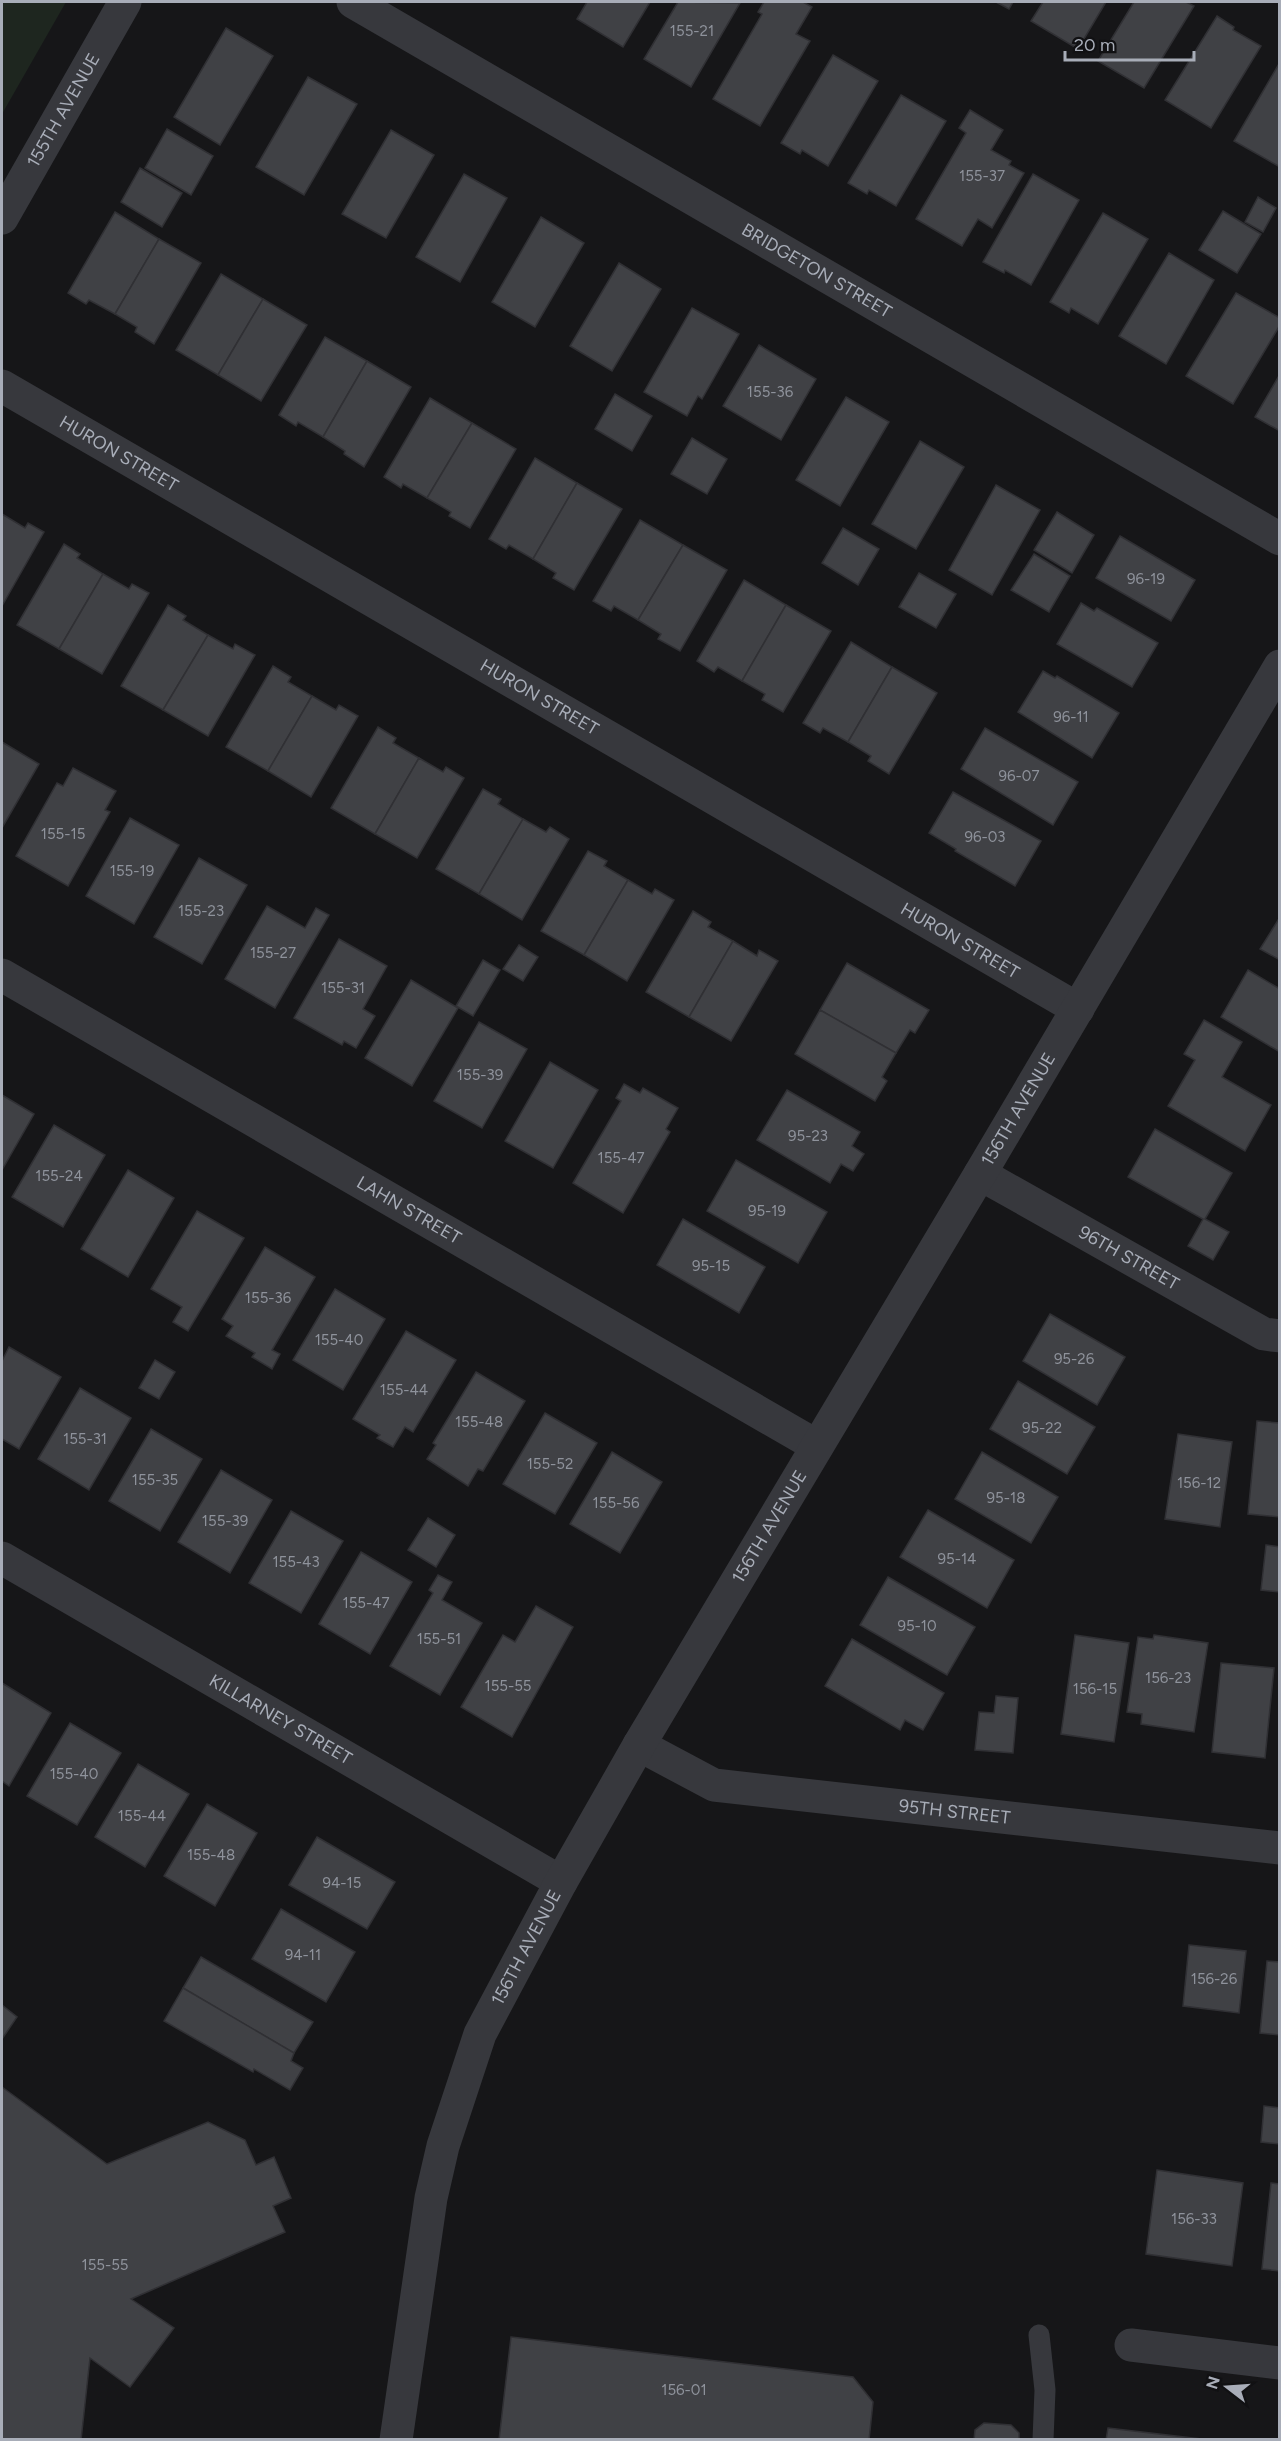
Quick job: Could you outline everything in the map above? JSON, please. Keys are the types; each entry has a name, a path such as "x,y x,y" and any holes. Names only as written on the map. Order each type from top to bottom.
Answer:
{"street":[{"name":"155TH AVENUE","path":"2,218 125,2"},
{"name":"BRIDGETON STREET","path":"353,2 1280,539"},
{"name":"HURON STREET","path":"2,386 1078,1009"},
{"name":"156TH AVENUE","path":"396,2439 431,2198 443,2146 480,2034 561,1882 639,1745 981,1174 1280,666"},
{"name":"LAHN STREET","path":"2,975 817,1446"},
{"name":"96TH STREET","path":"981,1174 1264,1334 1280,1336"},
{"name":"KILLARNEY STREET","path":"2,1558 561,1882"},
{"name":"95TH STREET","path":"639,1745 714,1785 1165,1833 1280,1848"},
{"path":"1131,2345 1280,2363"}],"lane":[{"path":"1039,2335 1045,2390 1043,2439"}],"shaded area":[{"path":"2,2 66,2 2,114"}],"building":[{"path":"587,2 650,2 623,47 577,19"},
{"path":"678,2 740,3 691,87 644,59"},
{"path":"764,2 803,2 812,7 796,34 810,41 760,126 713,99 762,14 758,12"},
{"path":"996,2 1013,2 1009,9"},
{"path":"1043,2 1106,2 1078,49 1031,21"},
{"path":"1134,2 1186,2 1194,6 1144,88 1098,61"},
{"path":"1217,16 1234,27 1233,30 1261,46 1211,128 1165,100"},
{"path":"226,28 273,56 220,145 174,117"},
{"path":"833,55 878,81 828,166 802,150 800,154 781,143"},
{"path":"1280,62 1280,167 1234,141"},
{"path":"308,77 357,104 304,195 256,167"},
{"path":"901,95 946,121 896,206 869,190 867,194 848,183"},
{"path":"970,110 1003,130 991,150 1011,161 1009,165 1024,173 992,228 978,219 962,246 916,219 966,133 959,128"},
{"path":"167,129 213,156 191,195 145,168"},
{"path":"391,130 434,155 386,238 342,214"},
{"path":"140,168 182,193 162,227 121,202"},
{"path":"464,174 507,198 460,282 416,257"},
{"path":"1033,174 1079,200 1031,285 1005,270 1004,273 983,262"},
{"path":"1258,197 1276,208 1263,232 1245,222"},
{"path":"1223,211 1261,234 1237,273 1199,250"},
{"path":"115,212 159,239 115,314 89,300 86,304 68,293"},
{"path":"1103,213 1148,239 1098,324 1071,308 1069,313 1050,302"},
{"path":"541,217 584,243 535,327 492,302"},
{"path":"159,239 201,263 154,344 135,332 137,327 115,314"},
{"path":"1169,253 1214,280 1166,364 1119,336"},
{"path":"619,263 661,289 612,371 570,346"},
{"path":"221,274 263,299 218,375 176,350"},
{"path":"1236,293 1280,318 1280,325 1233,404 1186,376"},
{"path":"263,299 307,325 261,401 218,375"},
{"path":"692,308 739,334 702,399 698,396 687,416 644,392"},
{"path":"325,337 367,361 323,437 298,422 296,426 279,415"},
{"path":"759,345 816,379 781,440 723,406"},
{"path":"367,361 411,387 364,467 323,437"},
{"path":"1280,374 1280,431 1255,417"},
{"path":"615,394 652,416 632,451 595,429"},
{"path":"846,397 889,422 840,506 796,480"},
{"path":"430,398 472,423 427,498 403,484 401,488 384,477"},
{"path":"472,423 516,449 470,528 449,516 451,512 427,498"},
{"path":"692,438 727,459 707,494 671,474"},
{"path":"920,441 964,467 916,549 872,524"},
{"path":"535,458 577,483 533,559 509,545 506,549 489,539"},
{"path":"577,483 622,509 574,590 553,578 556,573 533,559"},
{"path":"996,485 1040,510 992,595 949,570"},
{"path":"1057,512 1094,535 1072,573 1034,550"},
{"path":"2,514 25,528 28,523 44,532 2,606"},
{"path":"640,520 683,545 638,620 614,606 611,611 593,601"},
{"path":"843,528 879,549 858,585 822,563"},
{"path":"1120,536 1195,580 1171,621 1096,578"},
{"path":"64,544 80,554 77,558 103,574 59,649 17,625"},
{"path":"683,545 727,570 680,651 658,639 661,634 638,620"},
{"path":"1034,554 1070,576 1049,612 1011,590"},
{"path":"919,573 956,594 936,628 899,607"},
{"path":"103,574 129,589 132,584 149,593 102,674 59,649"},
{"path":"744,580 786,605 742,681 718,667 714,672 697,661"},
{"path":"1081,603 1094,611 1097,608 1158,643 1132,687 1057,644"},
{"path":"168,605 186,616 183,620 208,635 163,710 121,686"},
{"path":"786,605 831,631 783,712 762,700 765,694 742,681"},
{"path":"208,635 233,649 235,644 255,655 208,736 163,710"},
{"path":"851,642 892,667 848,742 823,728 820,733 803,723"},
{"path":"273,666 291,677 288,682 312,696 268,771 226,747"},
{"path":"892,667 937,693 889,774 868,761 871,756 848,742"},
{"path":"1043,671 1055,678 1057,676 1119,713 1092,758 1018,712"},
{"path":"312,696 336,710 339,705 358,716 311,797 268,771"},
{"path":"378,727 396,738 393,743 419,758 375,834 331,808"},
{"path":"985,728 1078,782 1053,825 961,769"},
{"path":"2,742 39,764 2,828"},
{"path":"419,758 443,772 446,767 464,778 417,858 375,834"},
{"path":"73,768 116,791 105,810 110,812 68,886 16,856 57,783 63,786"},
{"path":"483,789 501,799 498,804 523,819 479,894 436,869"},
{"path":"953,792 1041,841 1015,886 929,833"},
{"path":"130,818 179,845 134,924 86,896"},
{"path":"523,819 546,832 550,827 569,839 522,920 479,894"},
{"path":"588,851 607,861 604,866 628,880 584,955 541,931"},
{"path":"199,858 247,885 202,964 154,937"},
{"path":"628,880 652,894 655,889 674,900 627,981 584,955"},
{"path":"267,906 305,928 316,908 329,915 275,1008 225,979"},
{"path":"693,911 711,922 708,927 733,941 689,1017 646,992"},
{"path":"1280,917 1280,960 1260,949"},
{"path":"339,939 387,966 363,1009 375,1016 356,1048 344,1041 342,1045 294,1018"},
{"path":"733,941 757,956 759,950 778,961 731,1041 689,1017"},
{"path":"519,945 538,957 523,981 503,969"},
{"path":"483,960 500,970 473,1016 456,1006"},
{"path":"847,963 929,1010 915,1033 910,1030 896,1053 820,1010"},
{"path":"1248,970 1280,989 1280,1052 1221,1017"},
{"path":"411,980 458,1008 412,1086 365,1058"},
{"path":"820,1010 896,1053 882,1077 887,1081 875,1101 795,1054"},
{"path":"1204,1020 1242,1042 1222,1077 1271,1105 1245,1151 1168,1106 1195,1060 1184,1054"},
{"path":"479,1022 527,1049 482,1128 434,1101"},
{"path":"550,1062 598,1090 553,1168 505,1141"},
{"path":"624,1084 640,1093 643,1088 678,1108 666,1129 670,1132 623,1213 573,1183 621,1101 616,1098"},
{"path":"787,1090 860,1132 852,1146 864,1154 853,1171 841,1164 830,1183 757,1140"},
{"path":"2,1095 34,1114 2,1170"},
{"path":"54,1125 105,1155 63,1227 12,1197"},
{"path":"1155,1129 1232,1173 1205,1219 1229,1232 1213,1260 1188,1246 1203,1219 1128,1177"},
{"path":"736,1160 827,1212 798,1263 707,1211"},
{"path":"128,1170 174,1198 128,1277 81,1249"},
{"path":"197,1211 244,1238 188,1331 173,1322 182,1307 151,1289"},
{"path":"683,1219 765,1267 739,1313 657,1265"},
{"path":"265,1247 315,1277 272,1350 280,1354 272,1369 252,1357 255,1353 226,1336 233,1326 222,1319"},
{"path":"335,1289 385,1319 343,1390 293,1360"},
{"path":"1050,1314 1125,1357 1097,1405 1023,1361"},
{"path":"406,1331 456,1360 413,1432 405,1427 393,1447 377,1438 380,1435 353,1419"},
{"path":"9,1347 61,1377 19,1449 2,1439 2,1361"},
{"path":"155,1360 175,1372 159,1399 139,1388"},
{"path":"476,1372 525,1401 483,1471 478,1469 468,1486 427,1459 436,1445 433,1443"},
{"path":"1018,1381 1095,1427 1067,1474 990,1429"},
{"path":"80,1388 131,1418 89,1490 38,1459"},
{"path":"545,1413 597,1443 555,1514 503,1484"},
{"path":"1257,1421 1280,1423 1280,1517 1248,1514"},
{"path":"151,1429 202,1459 160,1531 109,1501"},
{"path":"1178,1434 1232,1442 1220,1527 1165,1519"},
{"path":"612,1452 662,1482 620,1553 570,1524"},
{"path":"982,1452 1058,1497 1031,1543 955,1499"},
{"path":"221,1470 272,1500 230,1573 178,1542"},
{"path":"928,1510 1014,1560 987,1608 900,1557"},
{"path":"291,1511 343,1541 301,1613 249,1583"},
{"path":"428,1518 455,1535 436,1567 408,1550"},
{"path":"1266,1545 1280,1547 1280,1592 1261,1590"},
{"path":"361,1552 412,1582 370,1654 319,1624"},
{"path":"438,1575 452,1582 442,1600 482,1623 440,1695 390,1666 433,1593 429,1590"},
{"path":"888,1577 975,1627 947,1675 860,1625"},
{"path":"536,1606 573,1627 512,1737 461,1707 503,1635 515,1642"},
{"path":"1075,1635 1129,1643 1114,1742 1061,1734"},
{"path":"1154,1635 1208,1643 1194,1732 1141,1724 1142,1714 1127,1712 1138,1637 1153,1639"},
{"path":"852,1639 944,1693 923,1730 905,1720 900,1730 825,1686"},
{"path":"1221,1663 1274,1668 1265,1758 1212,1752"},
{"path":"2,1683 51,1713 9,1786 2,1781"},
{"path":"996,1696 1018,1698 1013,1753 975,1750 979,1712 994,1713"},
{"path":"70,1723 121,1753 77,1825 27,1796"},
{"path":"138,1764 189,1794 145,1867 95,1837"},
{"path":"207,1804 257,1833 215,1906 164,1876"},
{"path":"317,1837 395,1882 367,1929 289,1885"},
{"path":"281,1909 355,1952 326,2002 252,1959"},
{"path":"1189,1945 1246,1951 1239,2013 1183,2006"},
{"path":"201,1957 313,2022 294,2053 183,1988"},
{"path":"1267,1961 1280,1962 1280,2035 1260,2033"},
{"path":"183,1988 294,2053 291,2061 303,2068 290,2090 254,2069 253,2072 164,2021"},
{"path":"2,2005 17,2017 2,2039"},
{"path":"2,2087 107,2164 208,2122 245,2140 256,2165 274,2157 291,2198 273,2206 285,2232 131,2299 174,2328 130,2387 90,2358 81,2440 2,2440"},
{"path":"1264,2106 1280,2108 1280,2144 1261,2142"},
{"path":"1157,2170 1243,2183 1232,2266 1146,2254"},
{"path":"1271,2183 1280,2184 1280,2271 1262,2269"},
{"path":"511,2337 853,2377 873,2402 869,2440 499,2440"},
{"path":"984,2423 1011,2425 1019,2433 1019,2440 974,2440 975,2430"},
{"path":"1108,2428 1201,2439 1201,2440 1106,2440"}]}
